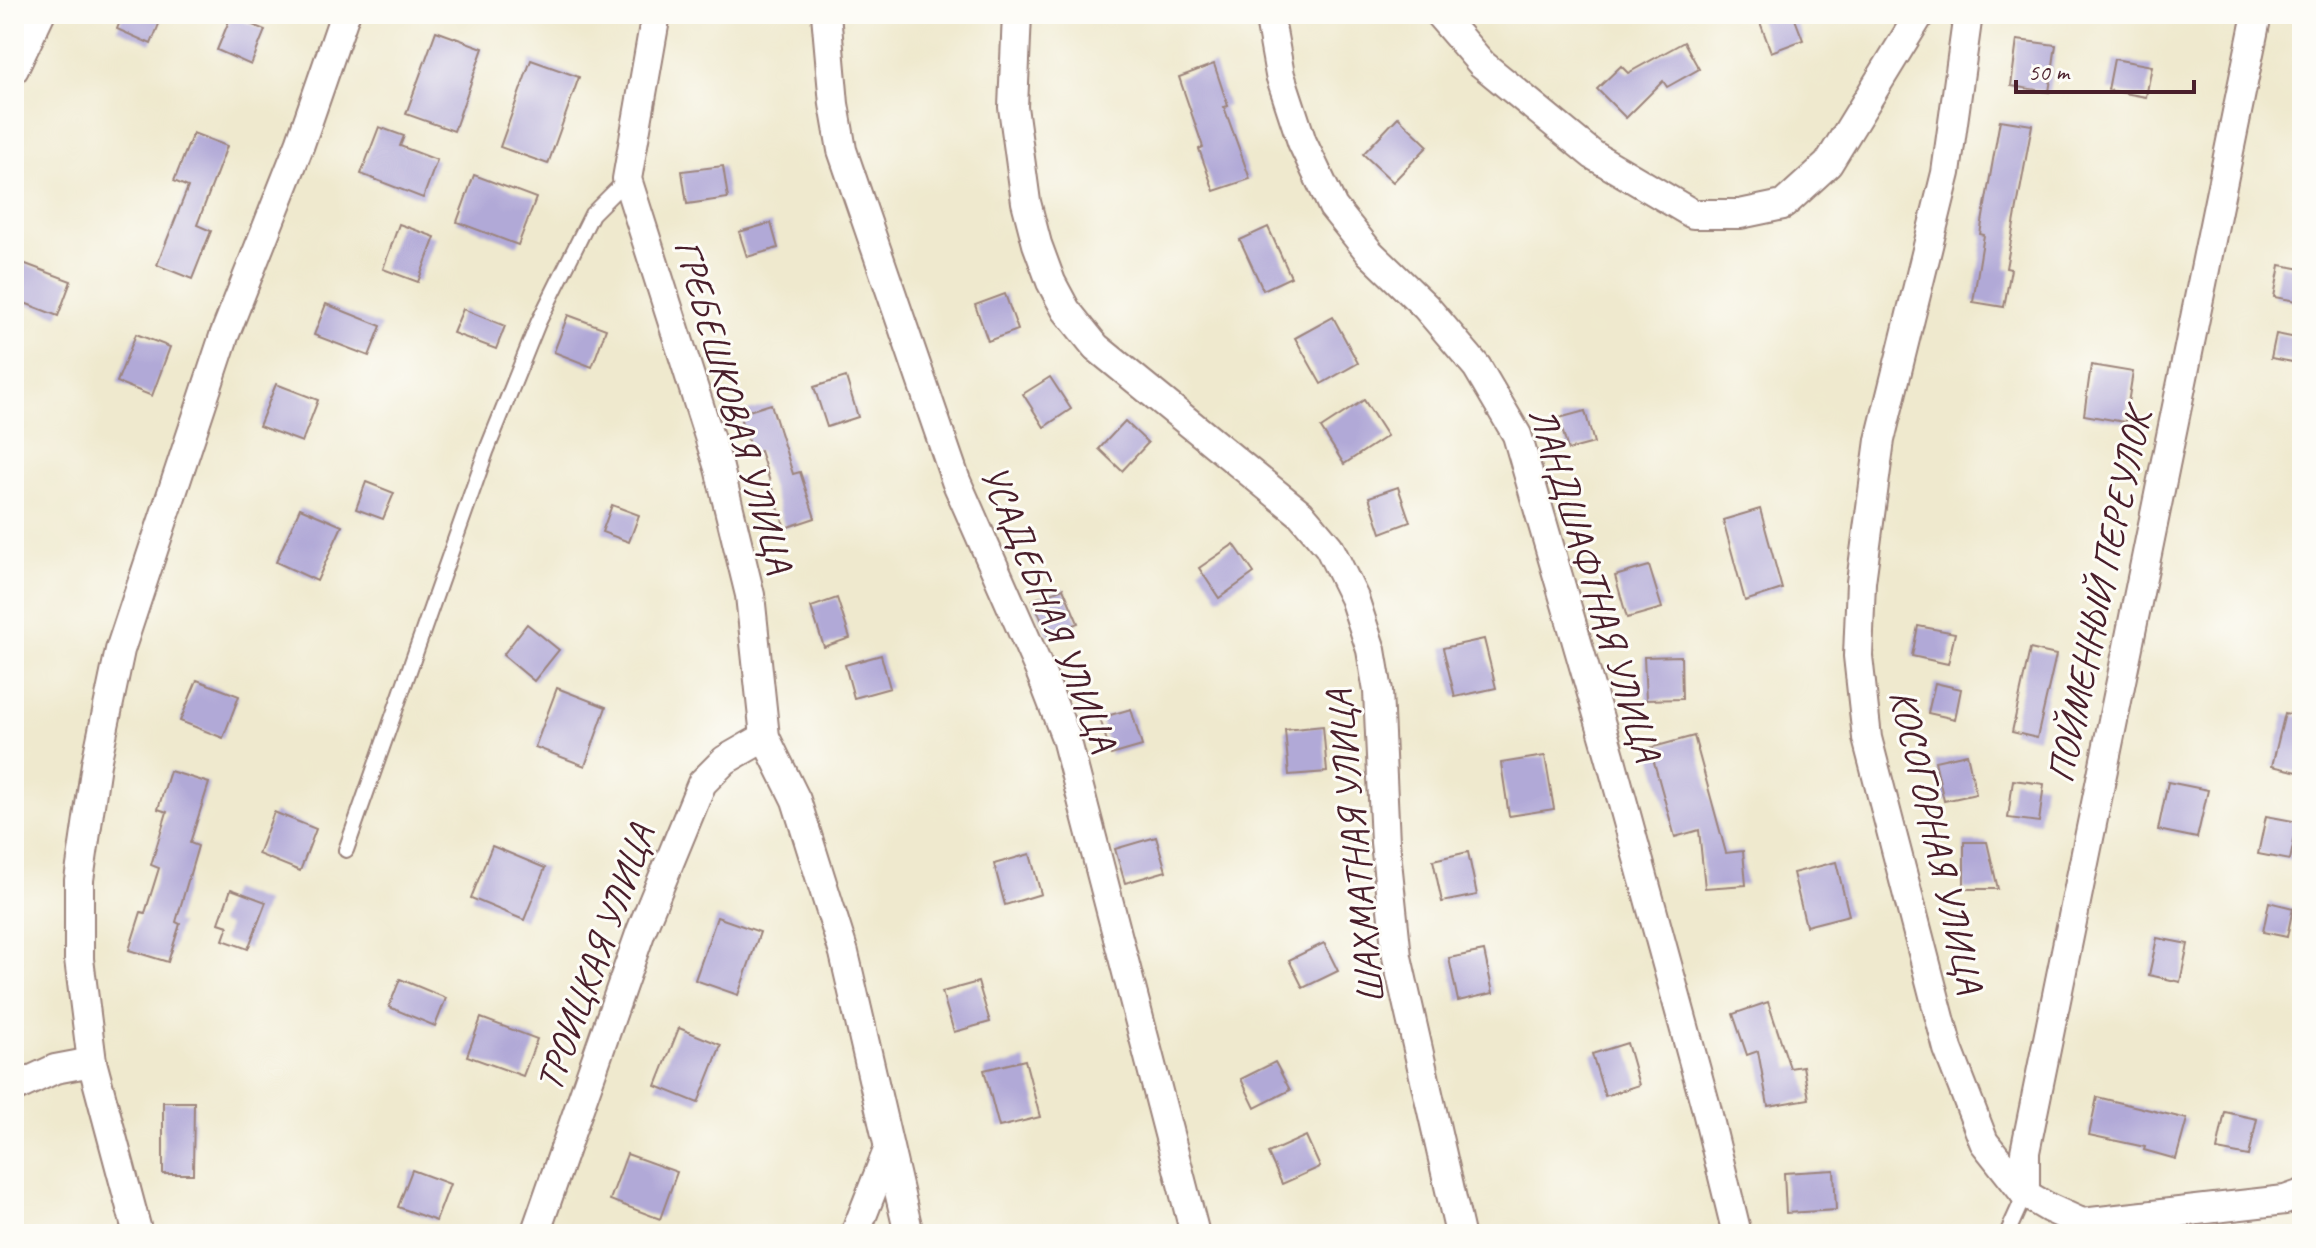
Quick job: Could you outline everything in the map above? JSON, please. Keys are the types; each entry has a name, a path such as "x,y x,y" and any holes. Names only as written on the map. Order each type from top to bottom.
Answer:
{"street":[{"path":"14,69 40,14"},
{"path":"138,1234 92,1062 79,959 79,880 96,764 120,650 224,336 300,144 345,14"},
{"name":"ГРЕБЕШКОВАЯ УЛИЦА","path":"656,14 627,179 719,468 750,595 765,737 796,800 844,953 909,1234"},
{"name":"УСАДЕБНАЯ УЛИЦА","path":"826,14 834,104 842,150 956,481 1040,671 1066,738 1195,1234"},
{"name":"ШАХМАТНАЯ УЛИЦА","path":"1017,14 1013,107 1026,202 1051,282 1066,310 1096,347 1301,514 1329,547 1354,598 1371,650 1378,691 1385,842 1397,957 1460,1234"},
{"name":"ЛАНДШАФТНАЯ УЛИЦА","path":"1269,14 1284,89 1302,142 1333,207 1370,253 1426,307 1477,367 1517,435 1610,756 1706,1107 1737,1234"},
{"path":"1439,14 1482,64 1593,155 1693,214 1740,214 1783,205 1828,164 1920,14"},
{"name":"КОСОГОРНАЯ УЛИЦА","path":"1968,14 1946,173 1880,440 1861,582 1858,656 1867,738 1948,1049 1984,1142 2025,1194"},
{"name":"ПОЙМЕННЫЙ ПЕРЕУЛОК","path":"2025,1194 2025,1152 2257,14"},
{"name":"ТРОИЦКАЯ УЛИЦА","path":"535,1234 641,931 702,783 725,760 765,737"},
{"path":"14,1088 55,1069 92,1062"},
{"path":"855,1234 888,1150"},
{"path":"2025,1194 2082,1223 2285,1200 2302,1194"}],"lane":[{"path":"346,850 486,452 538,323 592,214 627,179"},
{"path":"2007,1234 2025,1194"}],"building":[{"path":"123,14 163,14 151,44 117,29"},
{"path":"1757,14 1793,14 1803,40 1771,52"},
{"path":"231,16 265,30 251,65 217,50"},
{"path":"436,31 483,48 454,131 406,114"},
{"path":"2017,40 2056,45 2049,92 2011,86"},
{"path":"1684,42 1699,69 1667,87 1663,81 1626,118 1597,89 1621,66 1628,73"},
{"path":"2114,59 2152,66 2146,97 2108,90"},
{"path":"531,60 579,77 548,164 500,147"},
{"path":"1214,64 1228,106 1224,107 1250,179 1214,191 1179,77"},
{"path":"1398,117 1428,146 1393,182 1363,154"},
{"path":"2000,120 2032,125 2006,268 2011,269 2004,307 1973,302 1984,235 1980,234"},
{"path":"379,127 404,136 400,146 437,160 423,198 361,174"},
{"path":"193,133 227,146 197,225 211,231 192,279 157,265 188,187 174,181"},
{"path":"723,166 728,198 687,204 682,171"},
{"path":"474,175 536,198 518,245 457,222"},
{"path":"771,223 778,248 747,257 739,232"},
{"path":"399,224 435,237 418,282 383,269"},
{"path":"1268,227 1291,277 1263,290 1240,240"},
{"path":"23,263 71,281 58,316 14,299 14,286"},
{"path":"2280,265 2302,269 2302,302 2274,297"},
{"path":"1005,294 1018,330 988,341 975,305"},
{"path":"326,304 381,326 369,356 314,335"},
{"path":"463,309 505,326 496,349 453,333"},
{"path":"568,315 606,329 592,367 554,352"},
{"path":"1333,317 1358,363 1321,384 1295,338"},
{"path":"136,334 170,347 152,396 117,382"},
{"path":"2276,334 2302,339 2298,363 2271,358"},
{"path":"2091,365 2133,372 2125,422 2084,415"},
{"path":"846,377 858,417 827,427 814,387"},
{"path":"1050,377 1071,409 1044,427 1023,394"},
{"path":"276,384 318,400 302,442 259,426"},
{"path":"1364,400 1387,436 1344,464 1321,428"},
{"path":"771,404 793,474 800,472 815,518 785,528 760,451 752,453 739,414"},
{"path":"1585,411 1594,443 1568,450 1559,418"},
{"path":"1125,421 1148,443 1122,471 1099,449"},
{"path":"366,482 394,493 383,519 356,509"},
{"path":"1398,487 1410,522 1381,533 1369,497"},
{"path":"612,505 639,515 629,542 602,532"},
{"path":"300,508 342,526 317,581 276,562"},
{"path":"1760,509 1782,589 1745,601 1723,520"},
{"path":"1234,544 1254,573 1219,598 1199,568"},
{"path":"1649,566 1662,608 1627,618 1615,576"},
{"path":"1063,588 1078,623 1048,635 1033,600"},
{"path":"837,598 850,638 824,647 811,607"},
{"path":"527,624 559,650 534,681 503,655"},
{"path":"1918,626 1955,633 1948,664 1912,656"},
{"path":"1484,639 1496,688 1455,697 1443,648"},
{"path":"2030,649 2056,655 2037,738 2012,732"},
{"path":"881,655 890,688 854,698 845,665"},
{"path":"1681,656 1682,699 1646,700 1644,657"},
{"path":"197,680 239,696 223,738 180,721"},
{"path":"1935,683 1961,689 1955,719 1928,713"},
{"path":"557,688 606,707 585,766 535,747"},
{"path":"1131,709 1142,746 1111,755 1100,718"},
{"path":"2285,713 2302,717 2302,773 2272,766"},
{"path":"1323,726 1327,772 1289,775 1285,730"},
{"path":"1694,736 1726,853 1743,851 1746,885 1705,888 1699,830 1675,837 1650,748"},
{"path":"1967,754 1976,794 1944,801 1935,761"},
{"path":"1545,756 1554,809 1509,816 1501,763"},
{"path":"170,771 209,783 190,843 198,846 168,962 129,950 159,868 151,865 167,812 158,809"},
{"path":"2013,780 2044,784 2039,822 2008,818"},
{"path":"2168,782 2208,790 2197,838 2158,830"},
{"path":"274,812 316,829 300,871 258,854"},
{"path":"2266,816 2298,822 2290,860 2258,854"},
{"path":"1156,837 1166,871 1125,883 1115,849"},
{"path":"1964,842 1987,842 1998,889 1964,889"},
{"path":"492,846 545,868 524,920 471,898"},
{"path":"1468,852 1477,895 1442,902 1433,860"},
{"path":"1030,854 1041,894 1005,905 994,864"},
{"path":"1836,862 1849,915 1806,926 1793,873"},
{"path":"231,889 266,902 248,949 223,940 228,926 219,923"},
{"path":"2269,902 2293,908 2287,937 2263,932"},
{"path":"717,917 760,932 738,995 695,980"},
{"path":"2157,938 2188,944 2180,982 2149,975"},
{"path":"1324,943 1338,971 1303,988 1289,960"},
{"path":"1484,951 1493,993 1458,1001 1449,958"},
{"path":"400,979 446,998 435,1026 389,1007"},
{"path":"978,982 990,1022 954,1032 942,992"},
{"path":"1768,1002 1790,1068 1803,1066 1809,1099 1768,1106 1758,1051 1747,1055 1733,1014"},
{"path":"481,1018 537,1039 523,1076 467,1056"},
{"path":"679,1028 721,1045 698,1103 656,1086"},
{"path":"1627,1043 1639,1085 1605,1096 1592,1054"},
{"path":"1025,1060 1040,1117 999,1127 984,1070"},
{"path":"1275,1062 1290,1090 1255,1108 1241,1079"},
{"path":"2097,1097 2187,1119 2176,1159 2144,1150 2145,1147 2089,1135"},
{"path":"163,1102 194,1102 193,1174 163,1174"},
{"path":"2225,1112 2257,1119 2249,1156 2217,1150"},
{"path":"1306,1136 1320,1167 1282,1184 1268,1153"},
{"path":"627,1154 677,1172 660,1219 610,1200"},
{"path":"412,1170 450,1184 436,1221 398,1207"},
{"path":"1834,1170 1836,1210 1786,1213 1784,1173"}]}
